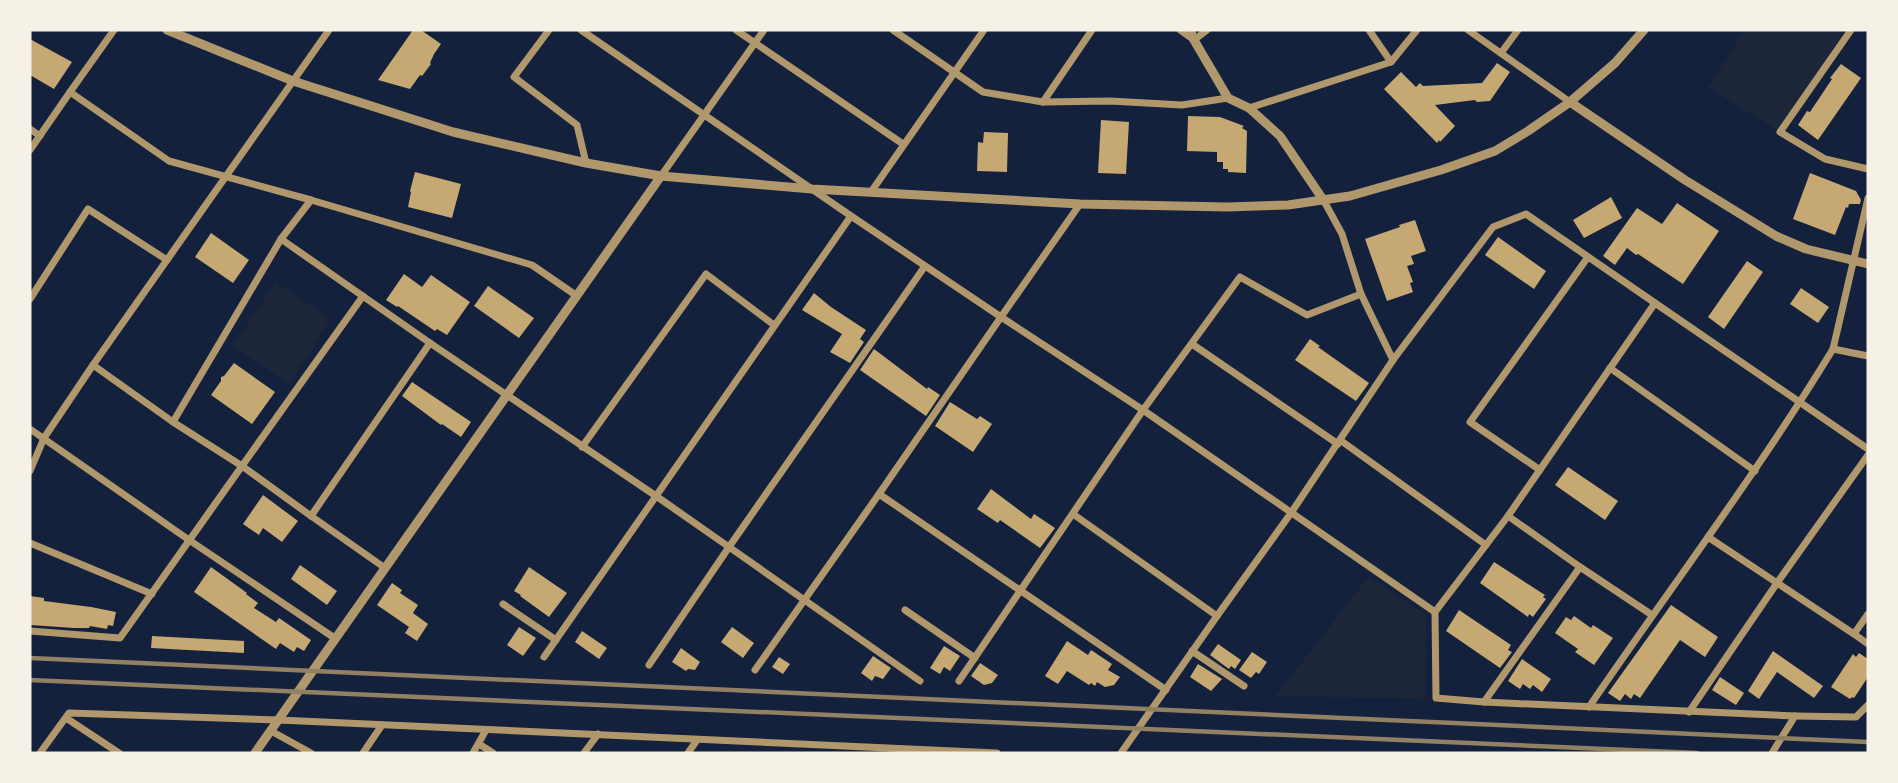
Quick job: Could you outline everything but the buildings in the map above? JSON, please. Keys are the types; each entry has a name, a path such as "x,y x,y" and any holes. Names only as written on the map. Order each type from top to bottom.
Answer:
{"street":[{"path":"30,150 114,30"},
{"path":"167,30 293,81 453,132 586,163 661,176 812,189 1080,204 1227,206 1288,205 1350,196 1495,152 1570,102 1615,63 1644,30"},
{"path":"30,471 44,438 93,365 329,30"},
{"path":"549,30 514,77 578,125 586,163"},
{"path":"581,30 851,216 1143,410 1435,612"},
{"path":"736,30 903,144"},
{"path":"255,753 764,30"},
{"path":"893,30 984,92 1043,102 1110,101 1182,106 1228,98"},
{"path":"871,192 984,30"},
{"path":"1043,102 1091,30"},
{"path":"1180,30 1194,40"},
{"path":"1190,30 1228,98 1249,108 1280,136 1324,201 1342,233 1361,294 1393,360"},
{"path":"1194,40 1207,30"},
{"path":"1369,30 1391,62"},
{"path":"1249,108 1391,62 1417,30"},
{"path":"1468,30 1685,180 1776,236 1806,249 1868,264"},
{"path":"1501,53 1518,30"},
{"path":"1851,30 1780,132 1825,159 1868,169"},
{"path":"70,92 169,161 532,265 577,296"},
{"path":"30,129 40,136"},
{"path":"1589,707 1755,471 1833,349 1868,198"},
{"path":"173,422 281,239 311,200"},
{"path":"755,670 1080,204"},
{"path":"30,299 88,209 167,260"},
{"path":"1121,753 1291,513 1393,360 1493,227 1526,214 1868,449"},
{"path":"544,657 851,216"},
{"path":"281,239 920,681"},
{"path":"1540,470 1470,422 1588,257"},
{"path":"649,666 925,266"},
{"path":"582,447 706,274 774,325"},
{"path":"959,681 1143,410 1240,277 1307,315 1361,294"},
{"path":"30,631 120,638 363,296"},
{"path":"1655,303 1508,516 1435,612 1436,698 1689,712 1856,717 1868,705"},
{"path":"311,516 430,343"},
{"path":"1192,344 1486,545"},
{"path":"1833,349 1868,356"},
{"path":"93,365 173,422 242,466 385,568"},
{"path":"1610,368 1755,471"},
{"path":"30,429 336,639"},
{"path":"1689,712 1868,455"},
{"path":"879,494 1166,690"},
{"path":"1073,514 1217,615"},
{"path":"1508,516 1652,615"},
{"path":"1708,537 1868,645"},
{"path":"30,543 152,594"},
{"path":"1484,702 1580,567"},
{"path":"503,604 556,640"},
{"path":"905,610 975,658"},
{"path":"1854,634 1868,614"},
{"path":"1192,651 1244,686"},
{"path":"40,753 69,713 279,719 906,751 998,753"},
{"path":"1772,753 1795,716"},
{"path":"65,718 119,753"},
{"path":"363,753 382,725"},
{"path":"472,753 486,730"},
{"path":"271,731 311,753"},
{"path":"584,753 598,734"},
{"path":"688,753 697,740"},
{"path":"479,744 493,753"},
{"path":"800,753 807,744"}],"shaded area":[{"path":"1745,30 1845,30 1780,132 1708,87"},
{"path":"276,282 331,319 289,383 233,346"},
{"path":"1369,576 1426,615 1426,699 1276,696"}],"railway":[{"path":"30,658 1868,742"},
{"path":"30,680 1697,753"}]}
